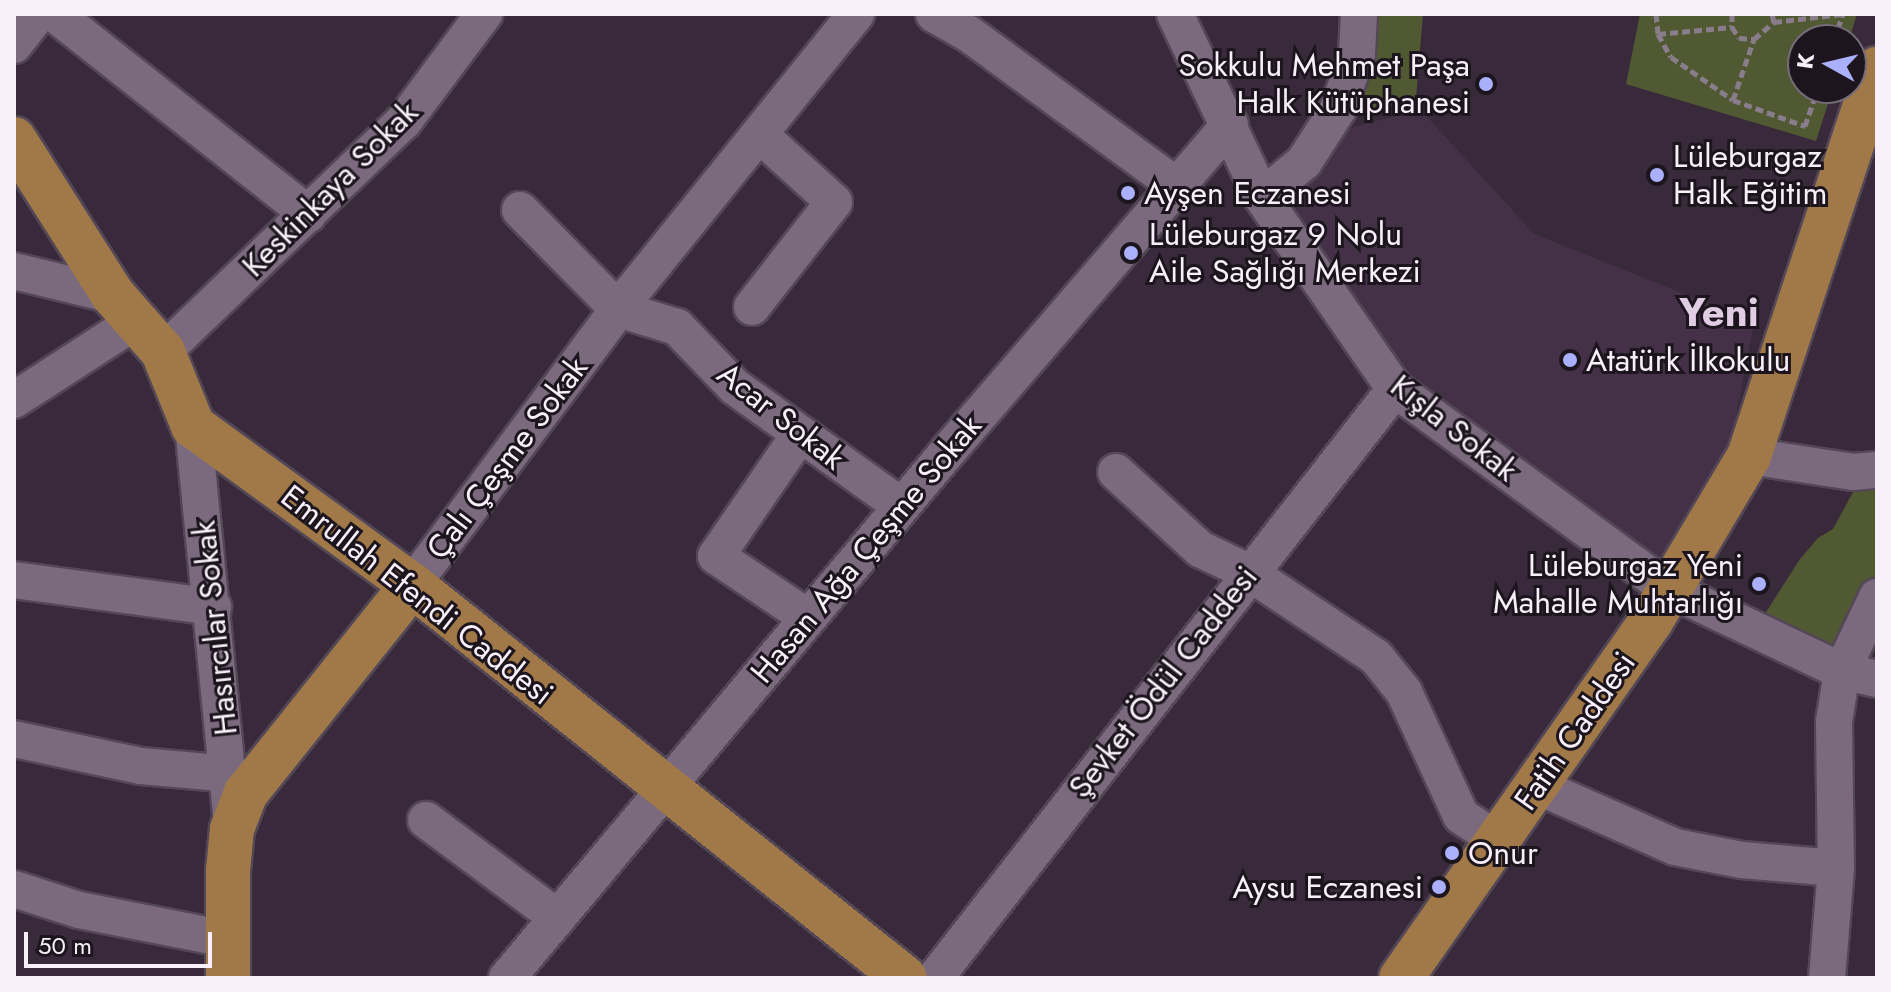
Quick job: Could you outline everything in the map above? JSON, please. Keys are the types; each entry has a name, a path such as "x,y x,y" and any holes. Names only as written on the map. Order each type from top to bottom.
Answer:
{"main road":[{"name":"Fatih Caddesi","path":"1401,978 1651,621 1667,588 1749,456 1877,69"},
{"path":"14,139 136,323 193,426"},
{"name":"Emrullah Efendi Caddesi","path":"193,426 412,585 665,790 905,978"},
{"name":"Çalı Çeşme Sokak","path":"227,959 232,829 264,768 412,585"}],"street":[{"path":"14,45 38,14"},
{"path":"55,14 308,214"},
{"name":"Keskinkaya Sokak","path":"14,400 308,214 404,121 484,14"},
{"name":"Çalı Çeşme Sokak","path":"412,585 618,309 856,14"},
{"path":"934,14 969,34 1174,184"},
{"name":"Kışla Sokak","path":"1175,14 1262,197 1395,389 1667,588 1842,671 1877,679"},
{"path":"1262,197 1304,162 1338,109 1357,54 1359,14"},
{"name":"Hasan Ağa Çeşme Sokak","path":"507,978 901,506 1174,184 1230,125"},
{"path":"752,307 834,202 759,134"},
{"path":"520,210 618,309"},
{"path":"14,271 136,323"},
{"name":"Acar Sokak","path":"618,309 677,327 735,387 901,506"},
{"name":"Şevket Ödül Caddesi","path":"935,978 1248,572 1395,389"},
{"name":"Hasırcılar Sokak","path":"193,426 230,774 232,829"},
{"path":"800,434 716,556 807,617"},
{"path":"1749,456 1853,472 1877,470"},
{"path":"1116,472 1200,549 1248,572 1391,672 1461,816 1499,841"},
{"path":"14,580 213,607"},
{"path":"1827,978 1836,868 1832,763 1842,671 1877,597"},
{"path":"14,739 141,766 230,774"},
{"path":"1537,786 1675,847 1742,860 1836,868"},
{"path":"426,820 558,918"},
{"path":"14,889 227,959"}],"path":[{"path":"1656,14 1658,34 1671,57 1733,100 1805,126 1813,104"},
{"path":"1732,14 1732,27 1739,38 1754,39"},
{"path":"1772,14 1774,22"},
{"path":"1733,100 1754,39 1774,22 1843,14"},
{"path":"1658,34 1732,27"}],"shaded area":[{"name":"Atatürk İlkokulu","path":"1420,109 1534,234 1754,322 1730,449 1658,569 1420,397 1280,201 1314,175 1347,129"}],"green space":[{"path":"1370,14 1423,14 1416,98 1361,114"},
{"path":"1640,14 1857,14 1854,24 1787,24 1787,104 1828,104 1816,141 1626,84"},
{"path":"1859,481 1877,483 1877,576 1841,655 1761,620 1800,559 1818,538 1833,529"}],"place":[{"name":"Sokkulu Mehmet Paşa Halk Kütüphanesi","path":"1486,84"},
{"name":"Lüleburgaz Halk Eğitim","path":"1657,175"},
{"name":"Ayşen Eczanesi","path":"1128,193"},
{"name":"Lüleburgaz 9 Nolu Aile Sağlığı Merkezi","path":"1131,253"},
{"name":"Atatürk İlkokulu","path":"1570,360"},
{"name":"Lüleburgaz Yeni Mahalle Muhtarlığı","path":"1759,584"},
{"name":"Onur","path":"1452,853"},
{"name":"Aysu Eczanesi","path":"1439,887"}],"district":[{"name":"Yeni","path":"1719,312"}]}
